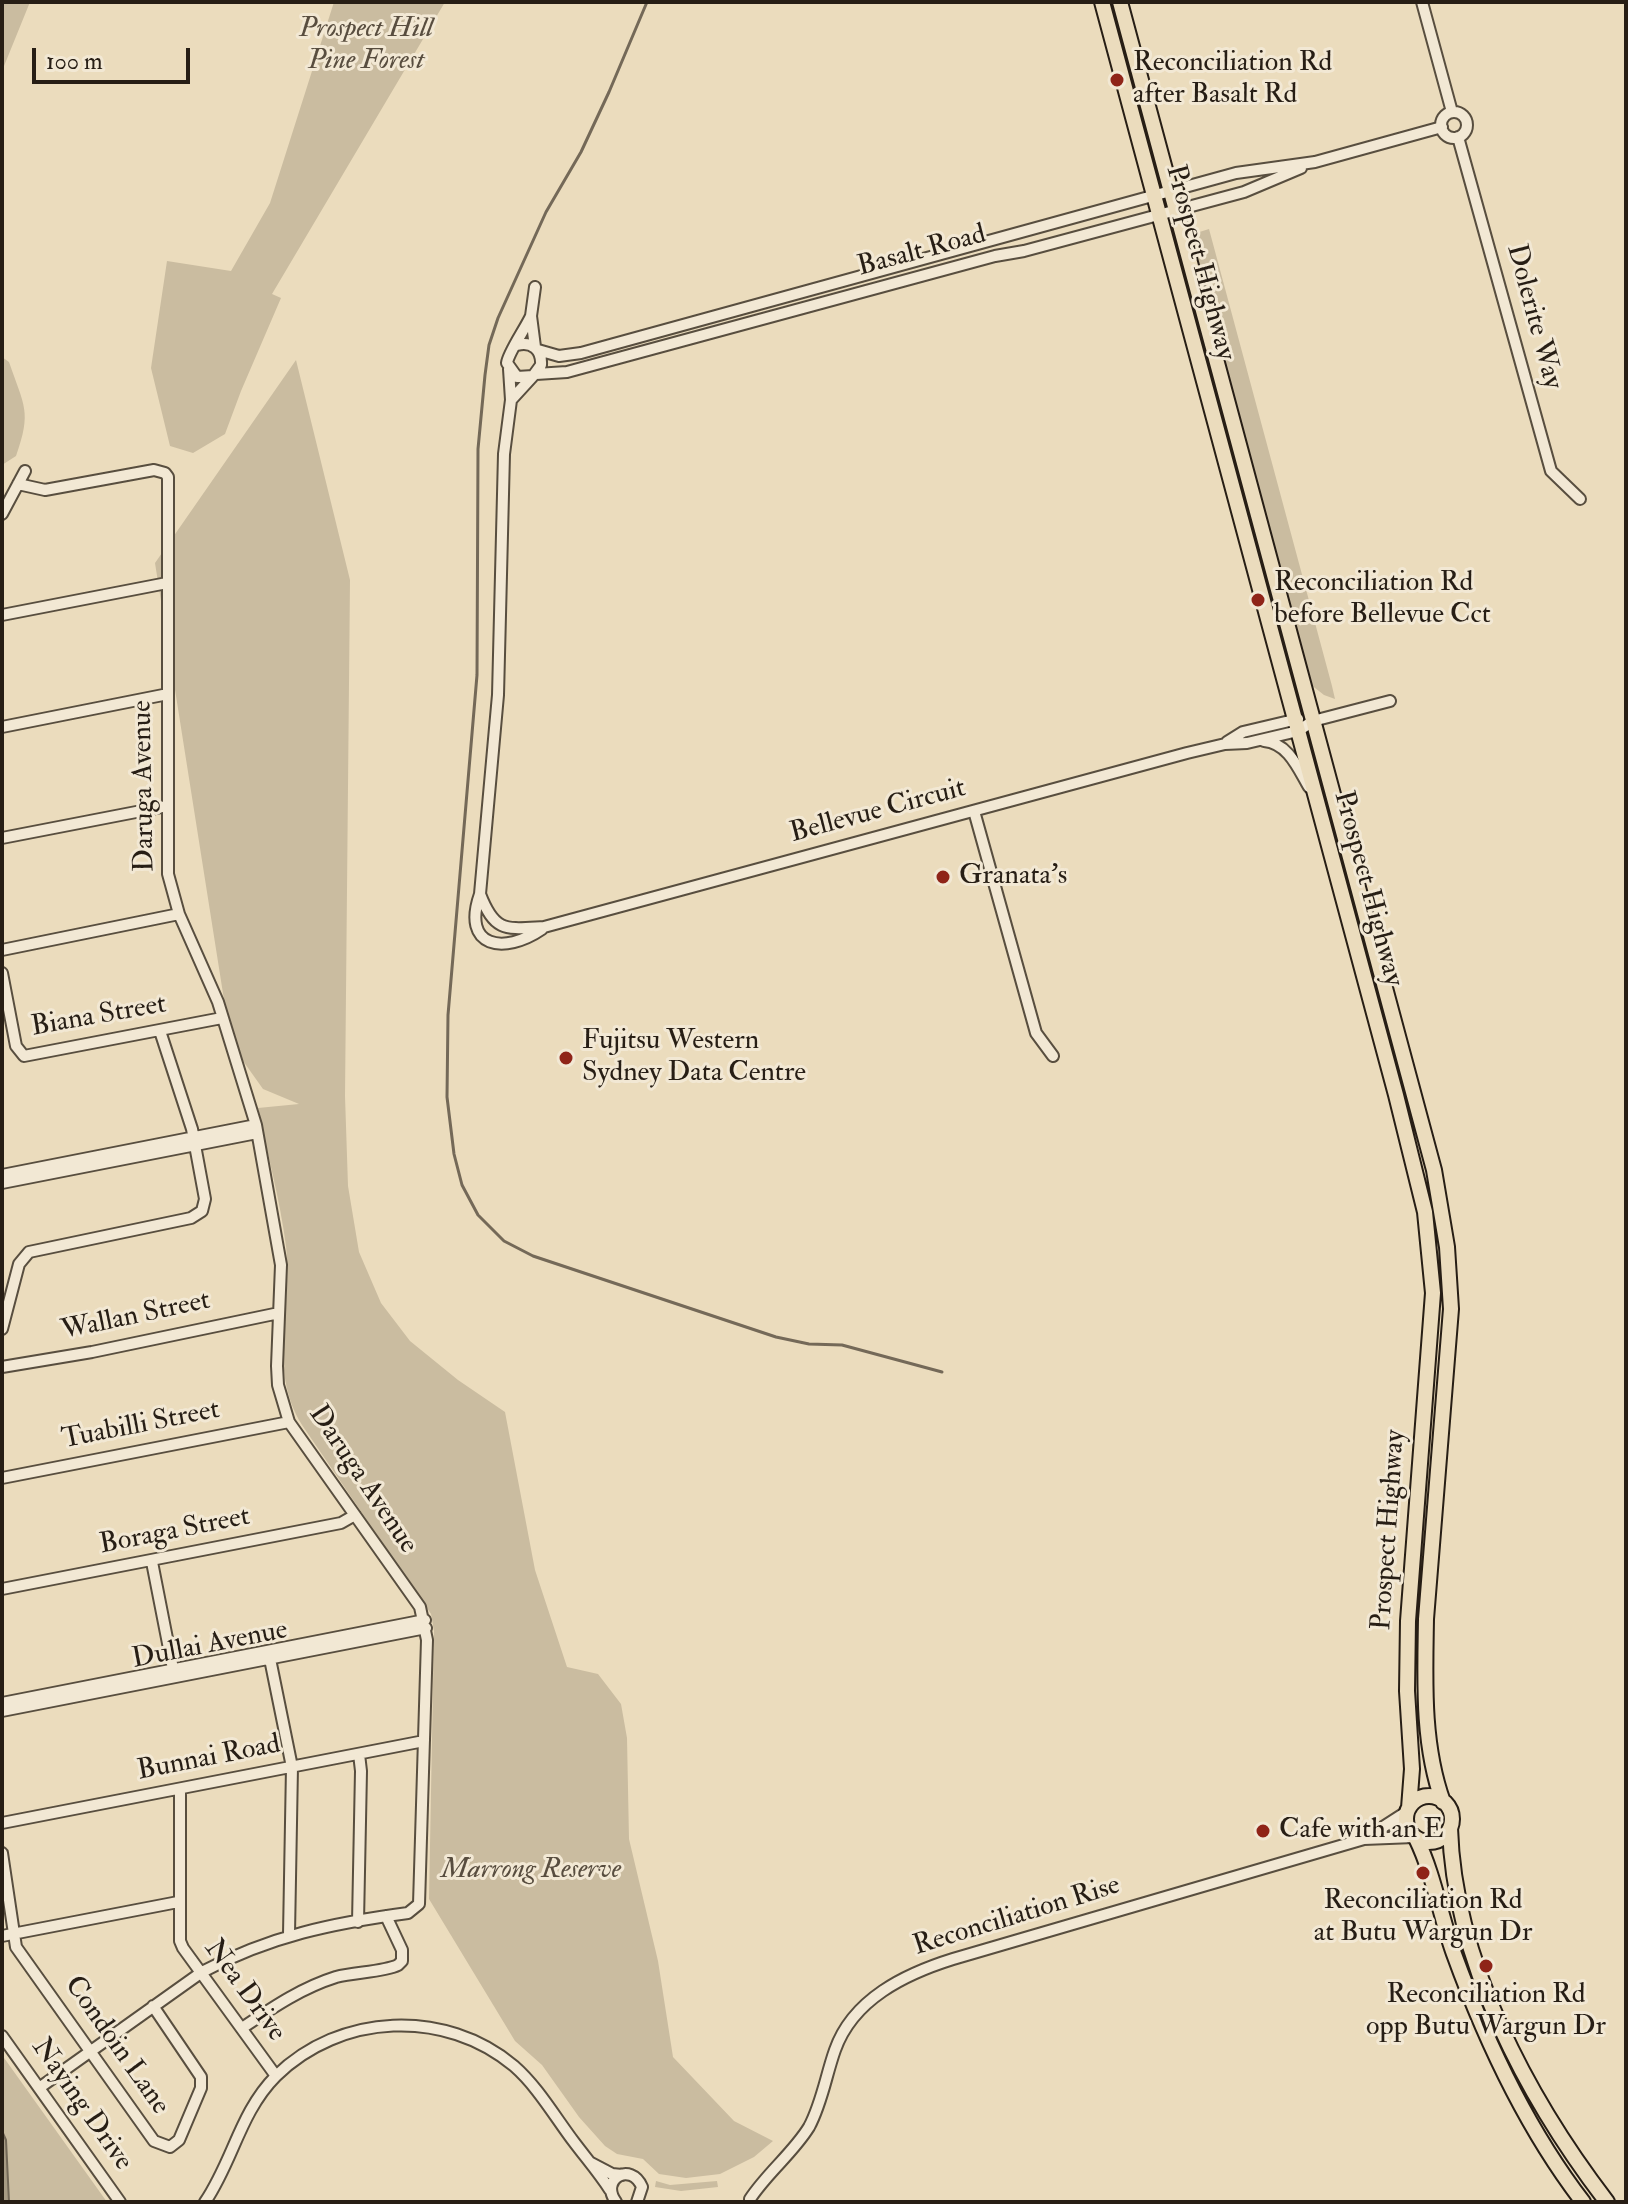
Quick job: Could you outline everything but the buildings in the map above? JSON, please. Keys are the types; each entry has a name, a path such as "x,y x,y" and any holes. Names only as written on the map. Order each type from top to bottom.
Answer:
{"main road":[{"name":"Prospect Highway","path":"1102,2 1422,1195 1433,1273 1408,1621 1407,1691 1412,1769 1408,1809"},
{"name":"Prospect Highway","path":"1120,2 1434,1170 1447,1247 1451,1309 1426,1619 1426,1666 1431,1757 1443,1802"},
{"path":"1583,2202 1531,2123 1481,2024 1453,1950 1426,1858 1406,1825 1408,1809 1424,1797 1443,1802 1451,1813 1452,1872 1461,1916 1507,2040 1548,2116 1607,2202"},
{"path":"1415,1838 1433,1842 1450,1828"}],"street":[{"path":"1422,2 1452,112"},
{"path":"1452,112 1461,113 1466,119 1465,132 1458,137 1450,137 1442,127 1445,116 1452,112"},
{"name":"Basalt Road","path":"536,348 559,356 581,353 1236,173 1315,162 1442,127"},
{"name":"Dolerite Way","path":"1458,137 1551,471 1580,499"},
{"name":"Basalt Road","path":"534,375 567,372 935,272 1176,211 1244,192 1315,162"},
{"path":"932,258 935,272"},
{"path":"511,400 534,375 542,359 536,348 531,316 535,287"},
{"path":"531,316 517,345 509,352 509,369 517,377 534,375"},
{"path":"517,345 528,344 536,348"},
{"name":"Bellevue Circuit","path":"509,369 511,400 504,454 498,695 480,894 474,918 475,926 484,938 492,942 513,944 544,927"},
{"name":"Daruga Avenue","path":"18,484 45,490 154,470 165,473 169,485 168,874 179,914 222,1018 257,1129 280,1249 278,1385 289,1422 420,1607 426,1624"},
{"path":"2,514 25,471"},
{"path":"2,615 167,583"},
{"path":"2,727 168,694"},
{"name":"Bellevue Circuit","path":"1225,744 1243,732 1296,725 1390,701"},
{"name":"Bellevue Circuit","path":"480,894 490,918 502,927 544,927 1225,744 1258,740 1296,725"},
{"path":"1258,740 1274,742 1285,749 1316,799"},
{"path":"2,838 167,806"},
{"path":"974,811 1036,1033 1053,1056"},
{"path":"2,950 179,914"},
{"name":"Biana Street","path":"2,973 16,1046 24,1056 222,1018"},
{"path":"2,1329 19,1264 29,1252 191,1218 202,1211 205,1199 194,1142 160,1031"},
{"path":"2,1183 257,1129"},
{"path":"2,1175 194,1142"},
{"name":"Wallan Street","path":"2,1367 92,1352 279,1313"},
{"name":"Tuabilli Street","path":"2,1478 289,1422"},
{"name":"Boraga Street","path":"2,1589 341,1523 355,1515"},
{"path":"152,1562 174,1673"},
{"path":"39,2088 202,1972 228,1958 289,1934 408,1913 419,1904 426,1624"},
{"name":"Dullai Avenue","path":"2,1703 426,1624"},
{"path":"269,1655 292,1767 289,1934"},
{"name":"Dullai Avenue","path":"2,1711 174,1673"},
{"name":"Bunnai Road","path":"2,1823 424,1741"},
{"path":"358,1922 359,1754"},
{"name":"Nea Drive","path":"180,1789 180,1941 276,2076"},
{"name":"Reconciliation Rise","path":"1364,1839 1408,1809"},
{"name":"Reconciliation Rise","path":"750,2199 764,2178 809,2127 836,2047 846,2029 876,1995 899,1980 953,1959 1364,1839 1415,1838"},
{"name":"Condoin Lane","path":"2,1853 16,1947 154,2141 164,2146 176,2144 201,2088 201,2077 153,2006"},
{"path":"2,1936 178,1902"},
{"path":"242,2028 276,2005 318,1984 337,1977 398,1965 402,1961 402,1950 386,1916"},
{"path":"205,2202 225,2169 240,2127 255,2100 276,2076 316,2047 342,2035 393,2025 442,2029 466,2037 516,2068 544,2099 616,2202"},
{"name":"Naying Drive","path":"2,2036 120,2202"},
{"path":"591,2163 612,2174 633,2175 640,2183 642,2193 637,2202"},
{"path":"610,2190 613,2181 622,2175"}],"green space":[{"path":"2,2 30,2 2,71"},
{"name":"Prospect Hill Pine Forest","path":"334,2 445,2 272,294 281,298 225,434 193,453 170,446 151,368 167,261 231,271 270,203"},
{"path":"1209,229 1335,699 1310,684 1190,235"},
{"path":"2,357 9,362 25,418 16,456 2,465"},
{"name":"Marrong Reserve","path":"296,360 350,580 345,1096 348,1186 359,1252 381,1303 410,1341 458,1380 505,1412 535,1570 567,1667 598,1674 621,1704 627,1738 629,1839 658,1961 673,2057 734,2121 773,2141 754,2157 720,2174 686,2178 659,2174 643,2159 617,2154 605,2146 579,2117 542,2065 515,2041 429,1899 434,1631 431,1614 302,1425 286,1381 283,1359 286,1246 258,1108 299,1104 263,1089 231,1044 155,563"},
{"path":"2,2055 107,2202 2,2202"},
{"path":"656,2181 670,2185 717,2181 718,2187 681,2191 655,2187"}],"shaded area":[{"path":"2,2131 6,2140 9,2202 2,2202"}],"waterway":[{"path":"647,2 581,152 546,212 489,345 478,449 477,675 448,1015 447,1097 454,1154 462,1185 478,1215 504,1241 533,1256 776,1337 809,1344 842,1345 942,1372"}],"place":[{"name":"Reconciliation Rd after Basalt Rd","path":"1117,80"},
{"name":"Reconciliation Rd before Bellevue Cct","path":"1258,600"},
{"name":"Granata's","path":"943,877"},
{"name":"Fujitsu Western Sydney Data Centre","path":"566,1058"},
{"name":"Cafe with an E","path":"1263,1831"},
{"name":"Reconciliation Rd at Butu Wargun Dr","path":"1423,1873"},
{"name":"Reconciliation Rd opp Butu Wargun Dr","path":"1486,1966"}]}
